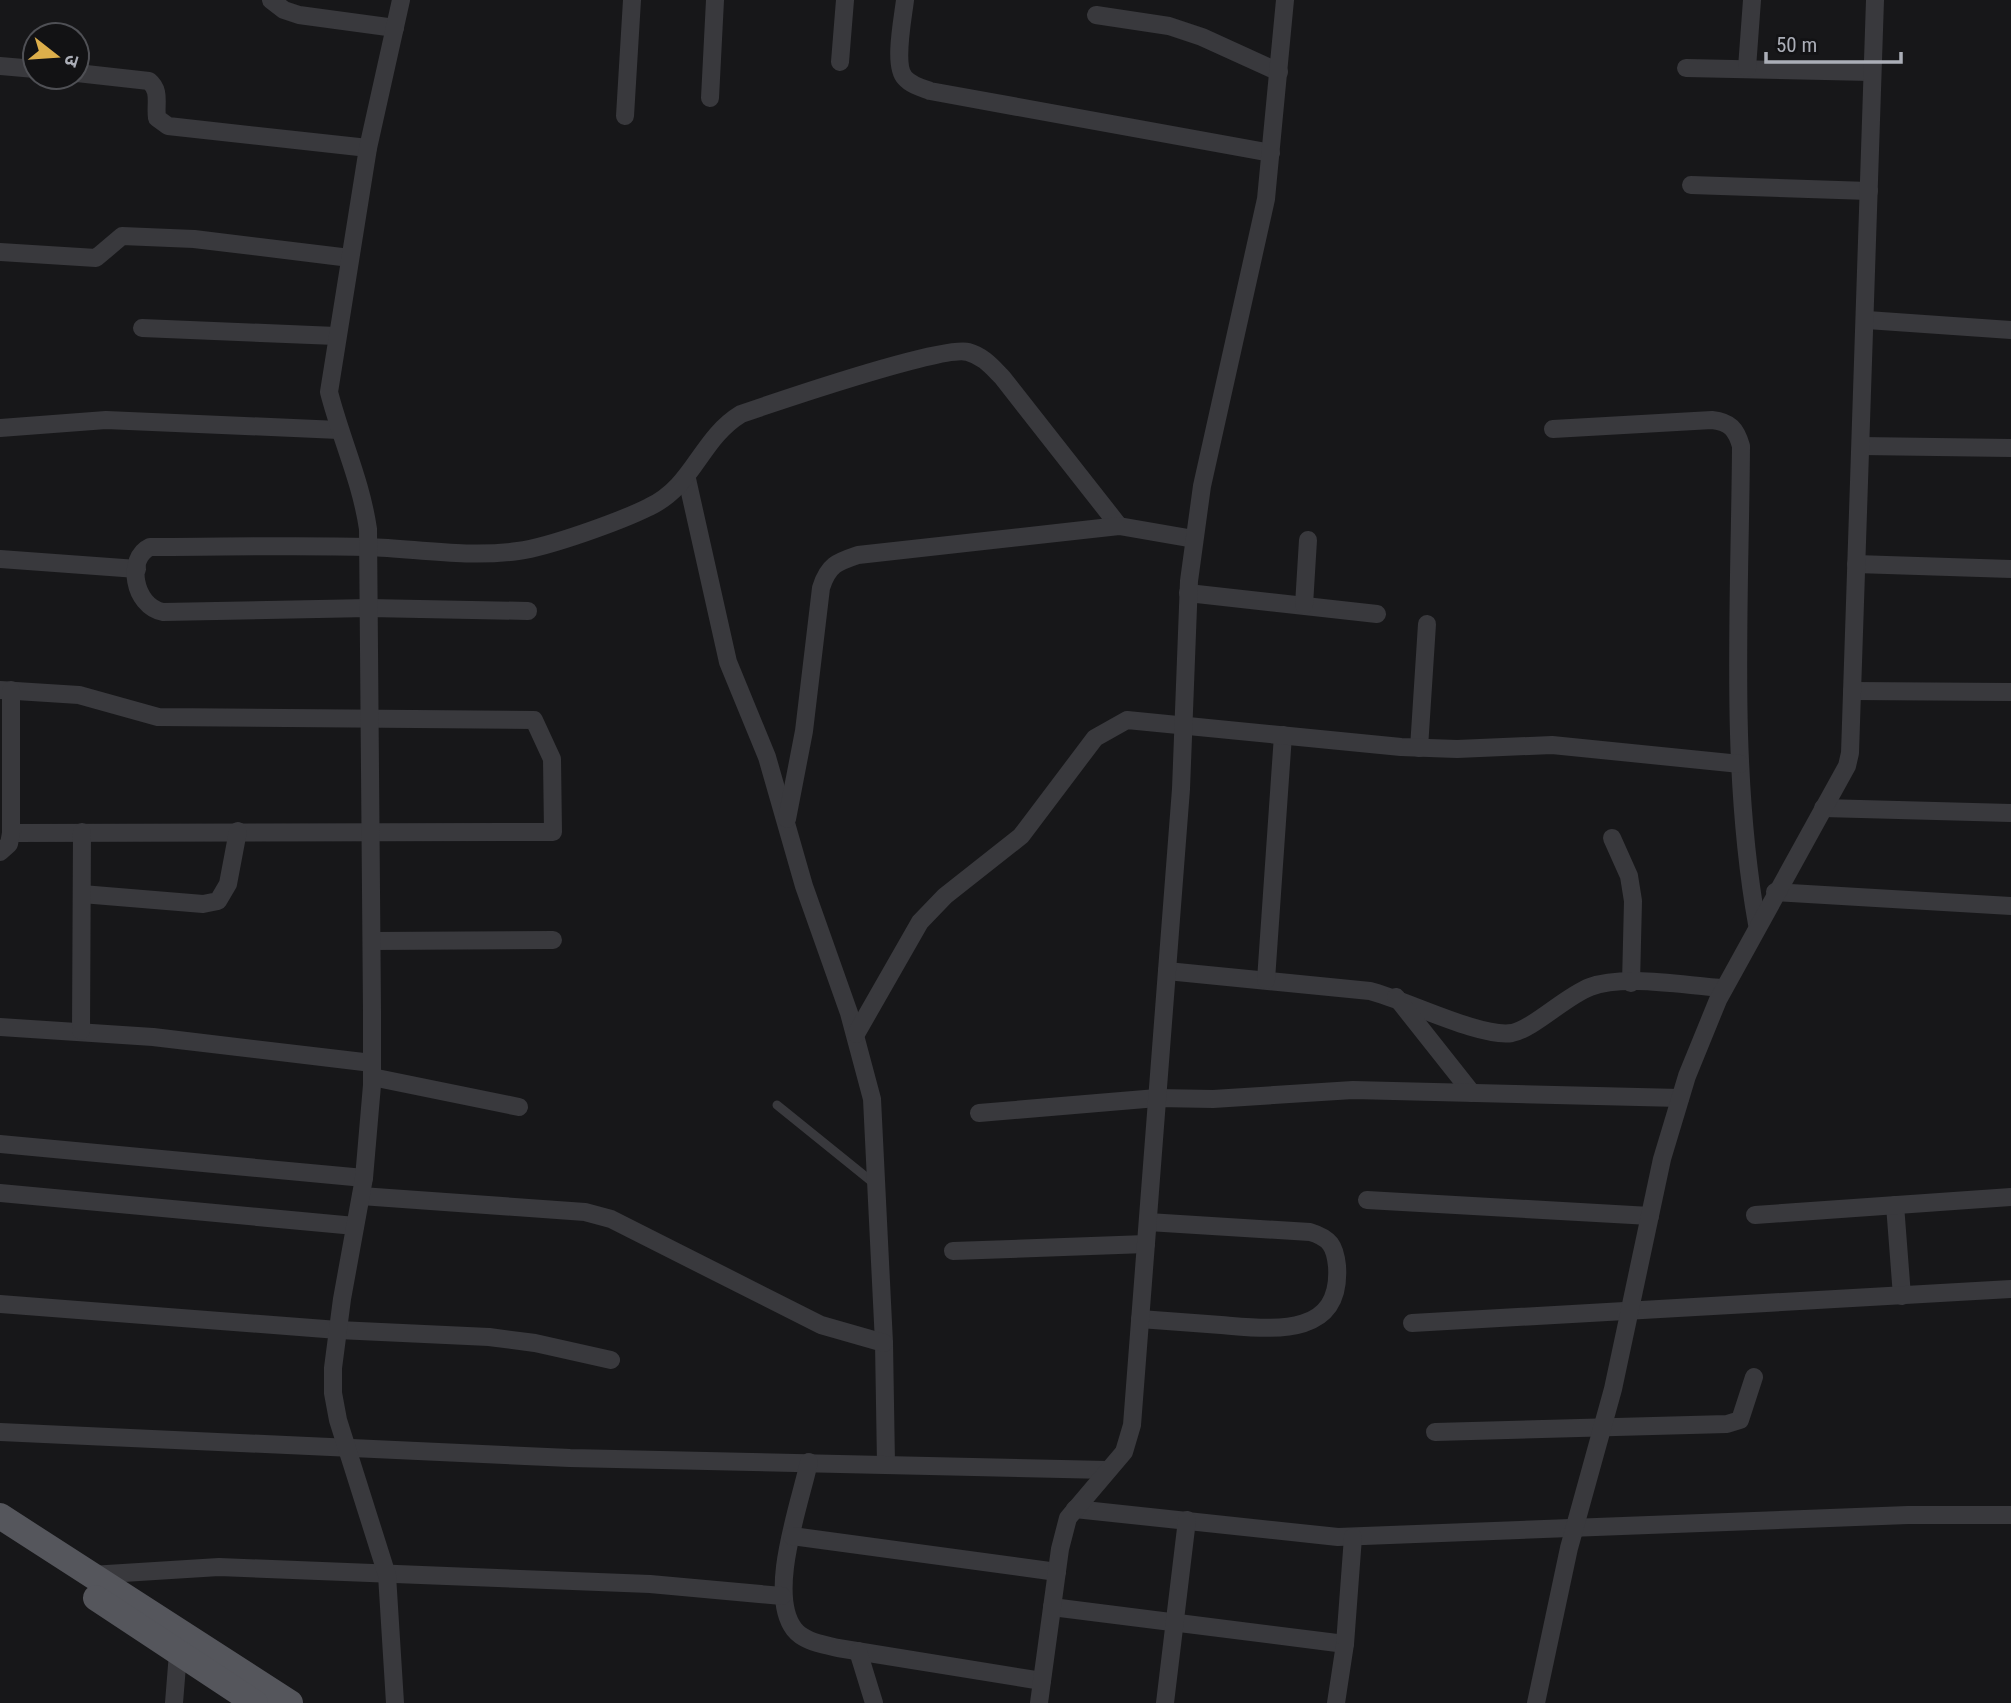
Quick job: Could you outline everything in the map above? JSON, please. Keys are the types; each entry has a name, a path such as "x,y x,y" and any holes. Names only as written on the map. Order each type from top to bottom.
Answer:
{"main road":[{"path":"0,1516 290,1703"},
{"path":"0,1535 255,1703"}],"street":[{"path":"271,0 284,10 299,15 395,28"},
{"path":"395,1703 387,1575 347,1448 333,1393 332,1368 364,1178 372,1070 372,941 368,547 363,496 339,430 329,392 368,148 401,0"},
{"path":"625,116 632,0"},
{"path":"710,98 715,0"},
{"path":"840,62 845,0"},
{"path":"905,0 898,65 904,78 914,85 930,91 1271,153"},
{"path":"1039,1703 1057,1572 1068,1518 1124,1452 1132,1426 1167,971 1183,724 1188,593 1202,486 1266,199 1285,0"},
{"path":"1747,68 1752,0"},
{"path":"1536,1703 1574,1530 1630,1313 1662,1159 1680,1098 1724,988 1757,924 1847,766 1850,753 1867,320 1871,72 1875,0"},
{"path":"1096,15 1180,30 1232,49 1279,72"},
{"path":"0,66 21,68"},
{"path":"1686,68 1871,72"},
{"path":"91,75 149,81 158,94 157,118 168,126 368,148"},
{"path":"1691,185 1869,191"},
{"path":"0,252 96,258 122,236 168,237 350,258"},
{"path":"1867,320 2011,330"},
{"path":"142,328 336,336"},
{"path":"528,611 369,608 163,612 145,604 138,593 137,569 140,556 150,547 368,547 489,554 520,551 649,507 687,479 706,446 724,425 741,414 925,358 967,351 984,359 1002,377 1119,526"},
{"path":"1553,429 1712,419 1725,421 1736,431 1741,446 1740,764 1757,924"},
{"path":"0,428 106,420 339,430"},
{"path":"1861,446 2011,448"},
{"path":"687,479 728,662 766,757 804,886 856,1034 872,1099 884,1343 886,1464"},
{"path":"787,821 804,731 821,588 826,572 835,562 858,555 1119,526 1194,539"},
{"path":"1304,606 1308,540"},
{"path":"0,559 137,569"},
{"path":"1856,564 2011,569"},
{"path":"1188,593 1377,614"},
{"path":"1419,748 1427,624"},
{"path":"0,852 9,844 11,833 5,690 79,695 158,718 534,720 552,759 553,832 370,830 11,833"},
{"path":"1852,691 2011,692"},
{"path":"856,1034 920,922 945,896 1021,836 1095,738 1127,720 1419,748 1552,745 1740,764"},
{"path":"1266,980 1283,735"},
{"path":"1823,808 2011,813"},
{"path":"82,894 204,904 218,901 228,884 238,831"},
{"path":"81,1031 82,832"},
{"path":"1612,838 1629,876 1633,901 1631,983"},
{"path":"1775,892 2011,906"},
{"path":"372,941 553,940"},
{"path":"1167,971 1370,991 1396,997 1492,1033 1514,1033 1565,999 1591,986 1613,982 1724,988"},
{"path":"1396,997 1472,1093"},
{"path":"0,1027 81,1031 372,1070 519,1107"},
{"path":"979,1113 1157,1098 1213,1099 1353,1090 1680,1098"},
{"path":"0,1144 364,1178"},
{"path":"0,1193 355,1226"},
{"path":"361,1196 585,1212 611,1219 821,1325 884,1343"},
{"path":"1755,1215 2011,1197"},
{"path":"1367,1200 1650,1216"},
{"path":"1895,1205 1902,1296"},
{"path":"1140,1319 1267,1329 1296,1327 1317,1318 1331,1304 1337,1271 1335,1248 1325,1237 1310,1232 1148,1222"},
{"path":"953,1251 1146,1244"},
{"path":"1412,1323 1630,1313 2011,1289"},
{"path":"0,1304 338,1330 489,1337 535,1343 611,1360"},
{"path":"1435,1432 1727,1424 1740,1420 1754,1377"},
{"path":"0,1432 570,1458 1108,1470"},
{"path":"809,1462 782,1596 786,1614 796,1631 814,1642 858,1651 1042,1681"},
{"path":"1075,1508 1353,1537 1908,1515 2011,1515"},
{"path":"1165,1703 1187,1520"},
{"path":"792,1536 1057,1572"},
{"path":"1336,1703 1345,1644 1353,1537"},
{"path":"90,1575 219,1567 650,1584 782,1596"},
{"path":"1052,1607 1345,1644"},
{"path":"858,1651 874,1703"},
{"path":"174,1703 178,1653"}],"lane":[{"path":"777,1105 876,1185"}]}
